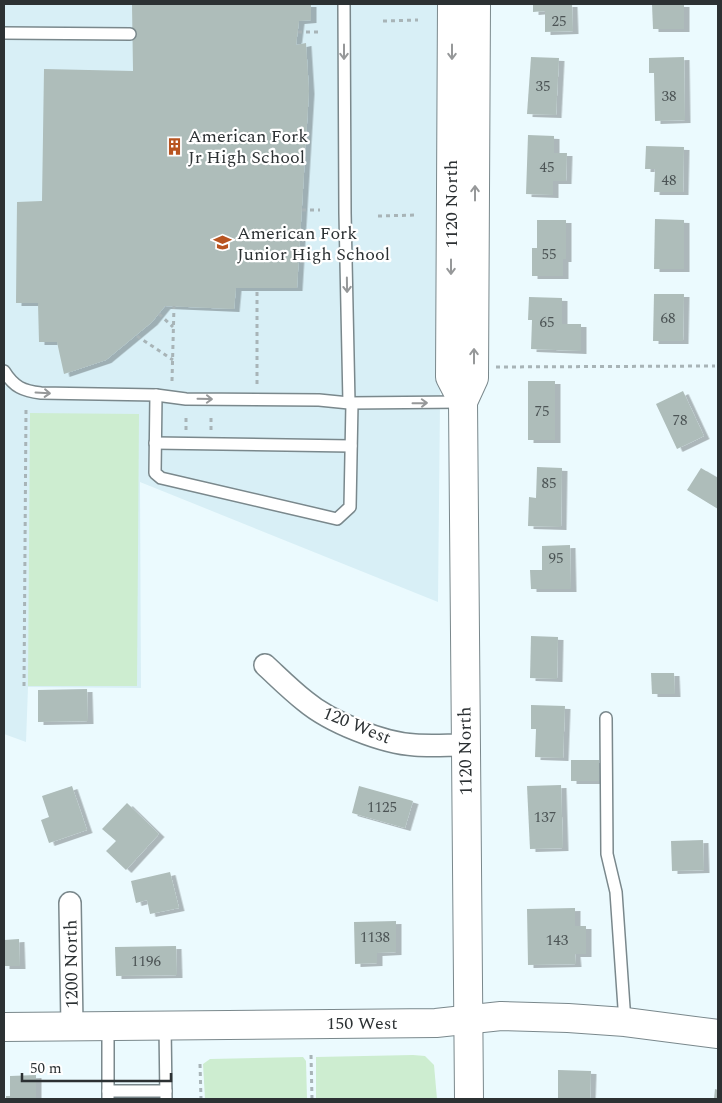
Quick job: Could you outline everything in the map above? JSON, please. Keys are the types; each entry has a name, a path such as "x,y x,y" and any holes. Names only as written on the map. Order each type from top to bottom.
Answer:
{"street":[{"name":"1120 North","path":"452,4 450,377 463,402"},
{"name":"1120 North","path":"469,1099 463,402 474,378 476,4"},
{"name":"120 West","path":"265,666 306,702 328,716 360,730 393,741 414,745 465,745"},
{"name":"1200 North","path":"70,903 72,1026"},
{"name":"150 West","path":"4,1027 436,1023 501,1016 626,1022 718,1034"}],"lane":[{"path":"156,395 155,473 161,478 338,519 350,507 351,446 345,212 344,4"},
{"path":"4,33 130,34"},
{"path":"4,371 12,384 25,391 156,395 186,398 319,400 350,403 463,402"},
{"path":"155,442 351,446"},
{"path":"606,718 607,854 616,892 626,1022"},
{"path":"108,1026 108,1095 166,1095 165,1025"}],"path":[{"path":"383,21 418,20"},
{"path":"298,32 320,32"},
{"path":"302,210 320,210"},
{"path":"378,216 417,215"},
{"path":"257,288 257,385"},
{"path":"172,381 174,306"},
{"path":"159,314 174,327"},
{"path":"137,336 173,360"},
{"path":"495,367 716,366"},
{"path":"24,686 26,409"},
{"path":"178,414 194,414"},
{"path":"202,415 220,415"},
{"path":"311,1056 312,1099"},
{"path":"200,1064 201,1099"}],"shaded area":[{"name":"American Fork Junior High School","path":"4,4 444,4 438,602 140,482 141,688 28,687 26,742 4,734"}],"green space":[{"path":"30,413 139,414 137,686 28,686"},
{"path":"425,1056 434,1065 437,1099 316,1099 316,1057"},
{"path":"303,1057 306,1061 307,1099 205,1099 203,1064 210,1059"}],"building":[{"name":"American Fork Jr High School","path":"132,4 311,4 311,20 299,21 296,45 306,43 309,91 297,288 236,288 234,309 165,306 152,322 106,360 64,374 57,342 39,342 38,303 16,303 17,202 42,201 44,69 133,71"},
{"path":"533,4 572,4 573,31 545,32 545,11 533,12"},
{"path":"652,4 684,4 684,29 653,29"},
{"path":"531,57 559,58 556,115 527,114"},
{"path":"684,57 685,120 655,121 654,73 649,73 649,58"},
{"path":"528,135 554,136 554,153 567,153 566,181 553,181 553,195 526,194"},
{"path":"646,146 684,147 683,192 654,192 655,169 645,169"},
{"path":"655,219 684,220 684,269 654,269"},
{"path":"537,220 566,220 566,259 563,259 563,276 532,276 532,248 537,248"},
{"path":"654,294 684,294 683,341 653,341"},
{"path":"529,297 562,298 562,324 581,324 581,351 531,349 532,320 528,320"},
{"path":"528,381 555,381 555,440 528,440"},
{"path":"683,391 704,436 677,449 656,404"},
{"path":"537,467 562,468 561,527 528,526 529,497 536,498"},
{"path":"701,468 718,478 718,509 687,490"},
{"path":"570,545 571,589 531,589 530,570 542,570 542,546"},
{"path":"531,636 558,637 557,679 530,678"},
{"path":"651,673 674,673 675,694 652,694"},
{"path":"87,689 88,721 38,722 38,690"},
{"path":"531,705 565,706 563,758 535,757 536,729 531,729"},
{"path":"571,760 599,760 599,781 571,781"},
{"path":"561,785 563,848 530,849 527,786"},
{"path":"72,786 87,830 49,843 41,820 49,817 42,796"},
{"path":"359,786 413,801 405,828 352,813"},
{"path":"127,803 159,834 126,870 106,851 116,841 102,829"},
{"path":"703,840 704,870 672,871 671,841"},
{"path":"170,872 179,908 150,914 147,900 136,903 131,881"},
{"path":"575,908 575,926 586,926 586,954 575,954 576,964 528,965 527,909"},
{"path":"396,921 396,952 377,953 377,963 355,964 354,922"},
{"path":"19,939 20,966 4,966 4,940"},
{"path":"176,946 177,975 116,976 115,947"},
{"path":"558,1070 591,1071 590,1099 558,1099"},
{"path":"36,1075 36,1099 6,1099 6,1096 10,1096 10,1076"},
{"path":"715,1089 718,1090 718,1099 714,1099"}],"place":[{"name":"American Fork Jr High School","path":"174,146"},
{"name":"American Fork Junior High School","path":"223,243"}]}
